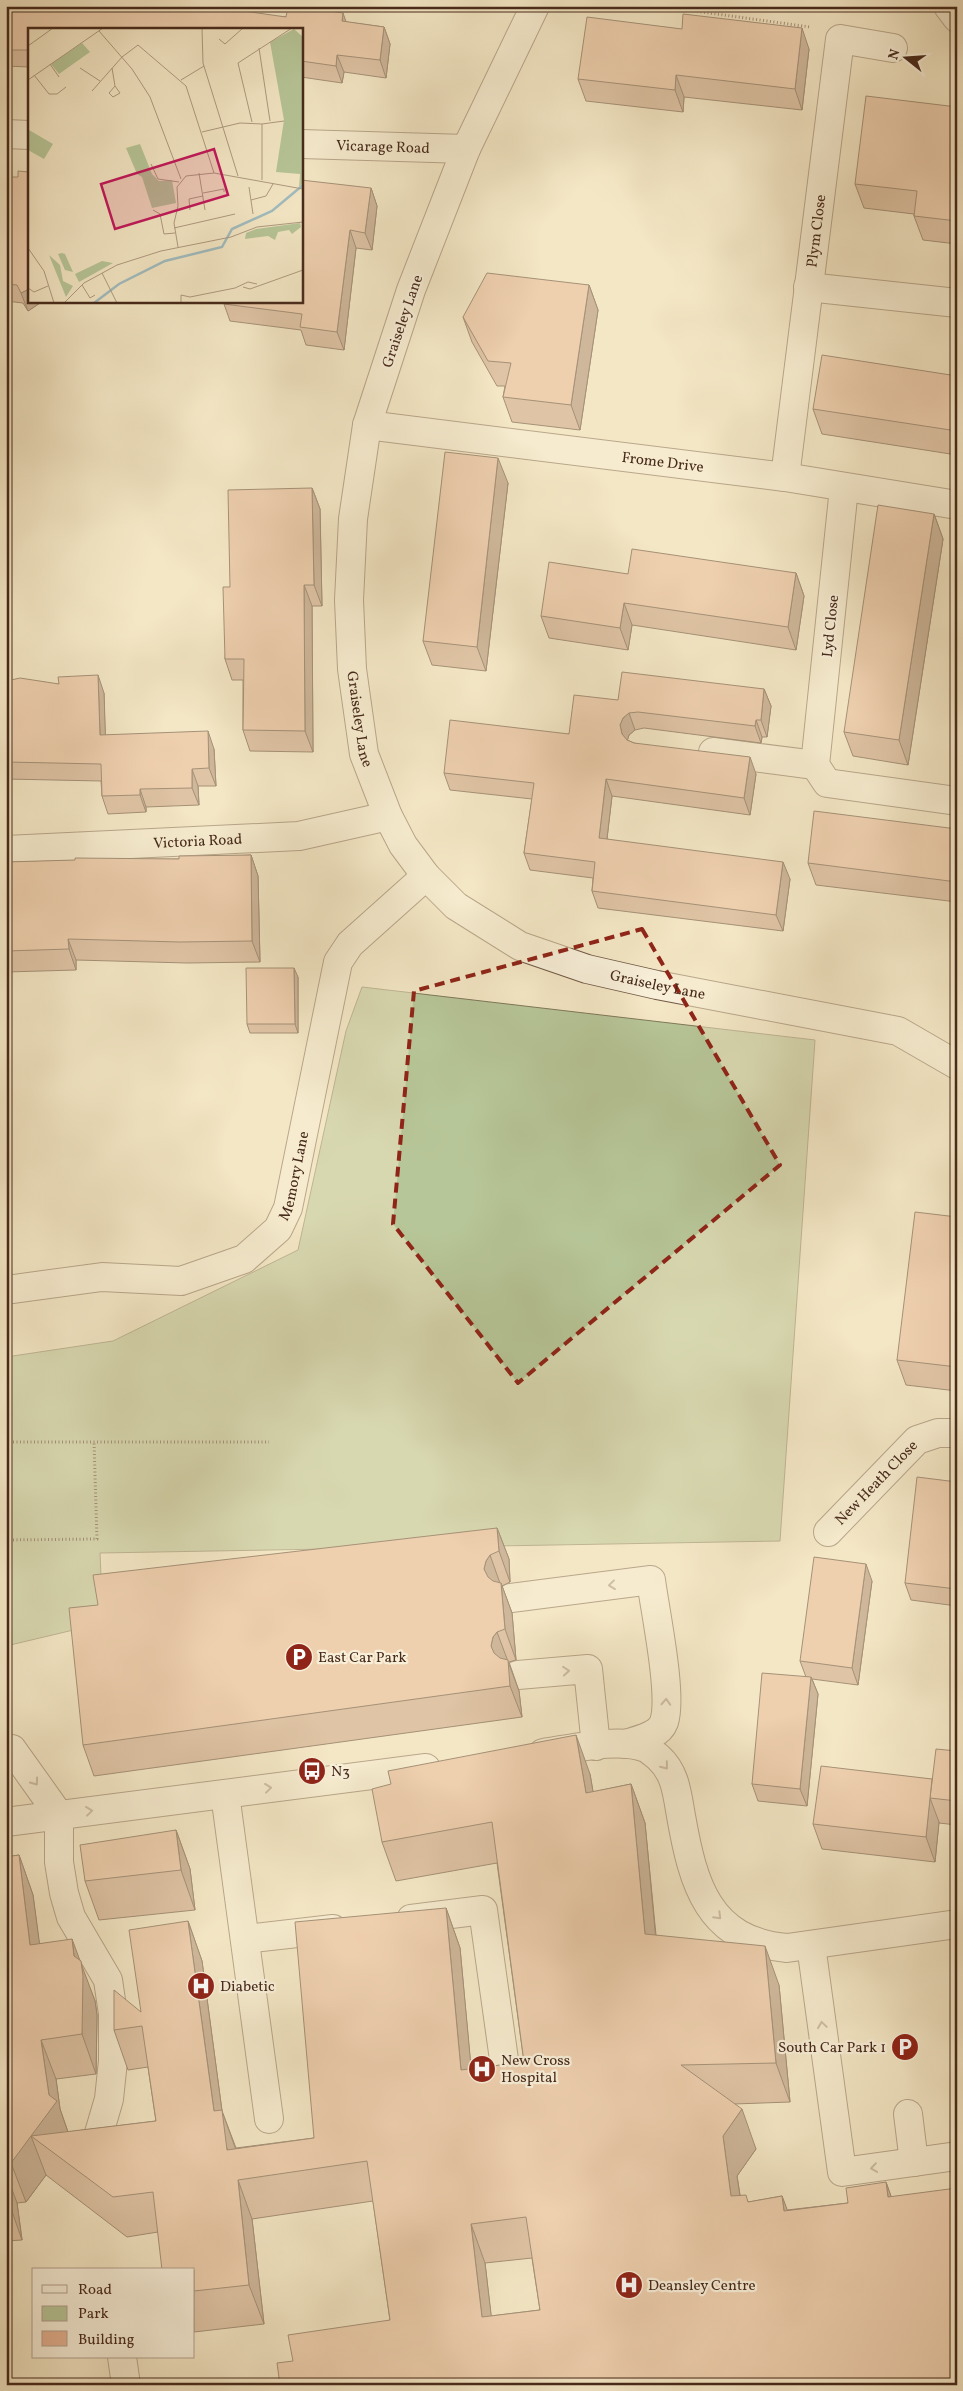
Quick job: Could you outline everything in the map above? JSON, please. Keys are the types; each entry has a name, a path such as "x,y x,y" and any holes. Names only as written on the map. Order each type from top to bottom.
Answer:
{"street":[{"name":"Graiseley Lane","path":"535,6 466,149 411,290 367,425 353,520 349,600 352,669 364,754 388,816 403,845 426,876 456,906 520,946 587,969 639,981 898,1031 957,1065"},
{"path":"948,6 957,18"},
{"path":"840,39 893,48"},
{"name":"Plym Close","path":"785,477 808,287 835,95 840,39"},
{"path":"6,134 28,135"},
{"name":"Vicarage Road","path":"302,144 466,149"},
{"path":"808,287 957,303"},
{"name":"Frome Drive","path":"367,425 785,477 957,505"},
{"name":"Lyd Close","path":"815,764 844,488"},
{"path":"690,749 815,764 827,783 957,801"},
{"name":"Victoria Road","path":"6,850 299,836 388,816"},
{"name":"Memory Lane","path":"6,1290 102,1276 181,1281 244,1259 278,1229 288,1208 338,962 350,944 426,876"},
{"name":"New Heath Close","path":"828,1532 917,1440 938,1432 957,1433"},
{"path":"511,1598 651,1580 667,1698 664,1723 649,1737 625,1744 518,1756"},
{"path":"518,1675 588,1668 596,1746"},
{"path":"625,1744 647,1748 665,1764 675,1780 692,1861 702,1896 716,1916 741,1935 764,1946 787,1948 957,1924"},
{"path":"12,1749 59,1815 59,1862 64,1893 71,1917 108,1980 113,2014 113,2061 110,2099 98,2140"},
{"path":"6,1822 450,1765"},
{"path":"226,1794 269,2119"},
{"path":"388,1922 483,1910 507,2082"},
{"path":"245,1939 359,1925"},
{"path":"811,1945 842,2172 957,2156"},
{"path":"908,2114 914,2162"},
{"path":"122,2358 126,2385"}],"path":[{"path":"659,6 823,28 840,39"},
{"path":"6,1442 269,1442"},
{"path":"6,1540 97,1539 94,1442"}],"highlighted area":[{"path":"642,929 780,1165 518,1383 393,1224 414,991"}],"green space":[{"path":"362,987 815,1040 780,1541 100,1553 103,1623 6,1646 6,1357 113,1341 298,1250 346,1031"}],"building":[{"path":"51,6 208,6 286,17 288,6 293,6 343,13 342,21 384,27 380,60 337,55 336,66 302,61 302,28 28,28 28,50 6,50 6,9 51,10"},
{"path":"683,14 802,28 795,89 676,75 675,90 578,79 587,17 682,29"},
{"path":"866,96 957,107 957,221 914,216 917,191 855,184"},
{"path":"18,171 28,172 28,290 21,293 17,285 6,284 6,177 18,177"},
{"path":"302,180 371,188 365,233 350,230 337,332 300,327 302,314 224,304 224,302 302,302"},
{"path":"487,273 589,285 571,405 503,397 511,363 488,361 463,317"},
{"path":"822,355 957,376 957,431 813,409"},
{"path":"445,452 498,458 477,647 423,641"},
{"path":"312,488 314,585 304,585 305,731 243,730 244,659 225,659 223,587 230,587 228,490"},
{"path":"878,505 934,514 899,740 844,732"},
{"path":"632,549 796,573 788,627 624,603 620,628 541,616 549,562 628,574"},
{"path":"622,672 764,689 761,720 756,720 755,726 638,712 629,713 623,718 620,725 622,734 627,740 634,743 750,757 744,798 606,779 599,838 783,862 776,915 592,891 595,862 524,853 534,783 444,773 450,720 569,734 574,695 618,700"},
{"path":"98,675 100,735 208,731 209,768 192,769 192,788 140,789 140,795 102,796 101,764 6,762 6,685 11,680 20,678 59,684 58,677"},
{"path":"814,811 957,829 957,882 808,863"},
{"path":"251,855 252,941 180,942 68,939 69,949 6,951 6,862 75,860 75,858 179,859 179,856"},
{"path":"246,968 294,968 295,1024 247,1024"},
{"path":"915,1212 957,1217 957,1367 897,1360"},
{"path":"917,1477 957,1482 957,1589 905,1583"},
{"name":"East Car Park","path":"497,1528 499,1551 490,1555 484,1569 488,1577 493,1581 501,1583 505,1629 497,1632 493,1637 491,1646 494,1653 500,1658 508,1660 510,1686 83,1745 69,1608 98,1605 93,1575"},
{"path":"814,1557 866,1564 852,1668 800,1661"},
{"path":"762,1673 811,1677 800,1789 752,1784"},
{"path":"576,1735 586,1793 631,1784 645,1934 765,1946 776,2063 681,2065 742,2109 723,2136 731,2196 746,2195 748,2202 782,2196 784,2211 848,2203 846,2188 886,2182 888,2197 957,2188 957,2385 280,2385 277,2363 293,2361 288,2335 390,2320 367,2161 238,2180 249,2285 195,2291 195,2268 162,2268 153,2192 113,2197 31,2136 156,2121 142,2026 114,2030 114,1990 141,2012 129,1930 188,1921 214,2111 222,2110 227,2150 314,2138 295,1922 446,1908 461,2070 524,2062 492,1822 382,1842 372,1789 391,1784 388,1771","holes":["526,2217 540,2310 482,2317 471,2224"]},
{"path":"936,1749 957,1751 957,1801 930,1798"},
{"path":"821,1766 932,1779 926,1837 813,1824"},
{"path":"176,1830 181,1870 85,1881 80,1845"},
{"path":"19,1855 30,1945 72,1939 74,1956 81,1961 83,1976 82,2034 41,2040 49,2095 57,2101 11,2163 6,2163 6,1857"}],"place":[{"name":"East Car Park","path":"299,1657"},
{"name":"N3","path":"312,1771"},
{"name":"Diabetic","path":"201,1986"},
{"name":"South Car Park 1","path":"905,2047"},
{"name":"New Cross Hospital","path":"482,2069"},
{"name":"Deansley Centre","path":"629,2285"}]}
